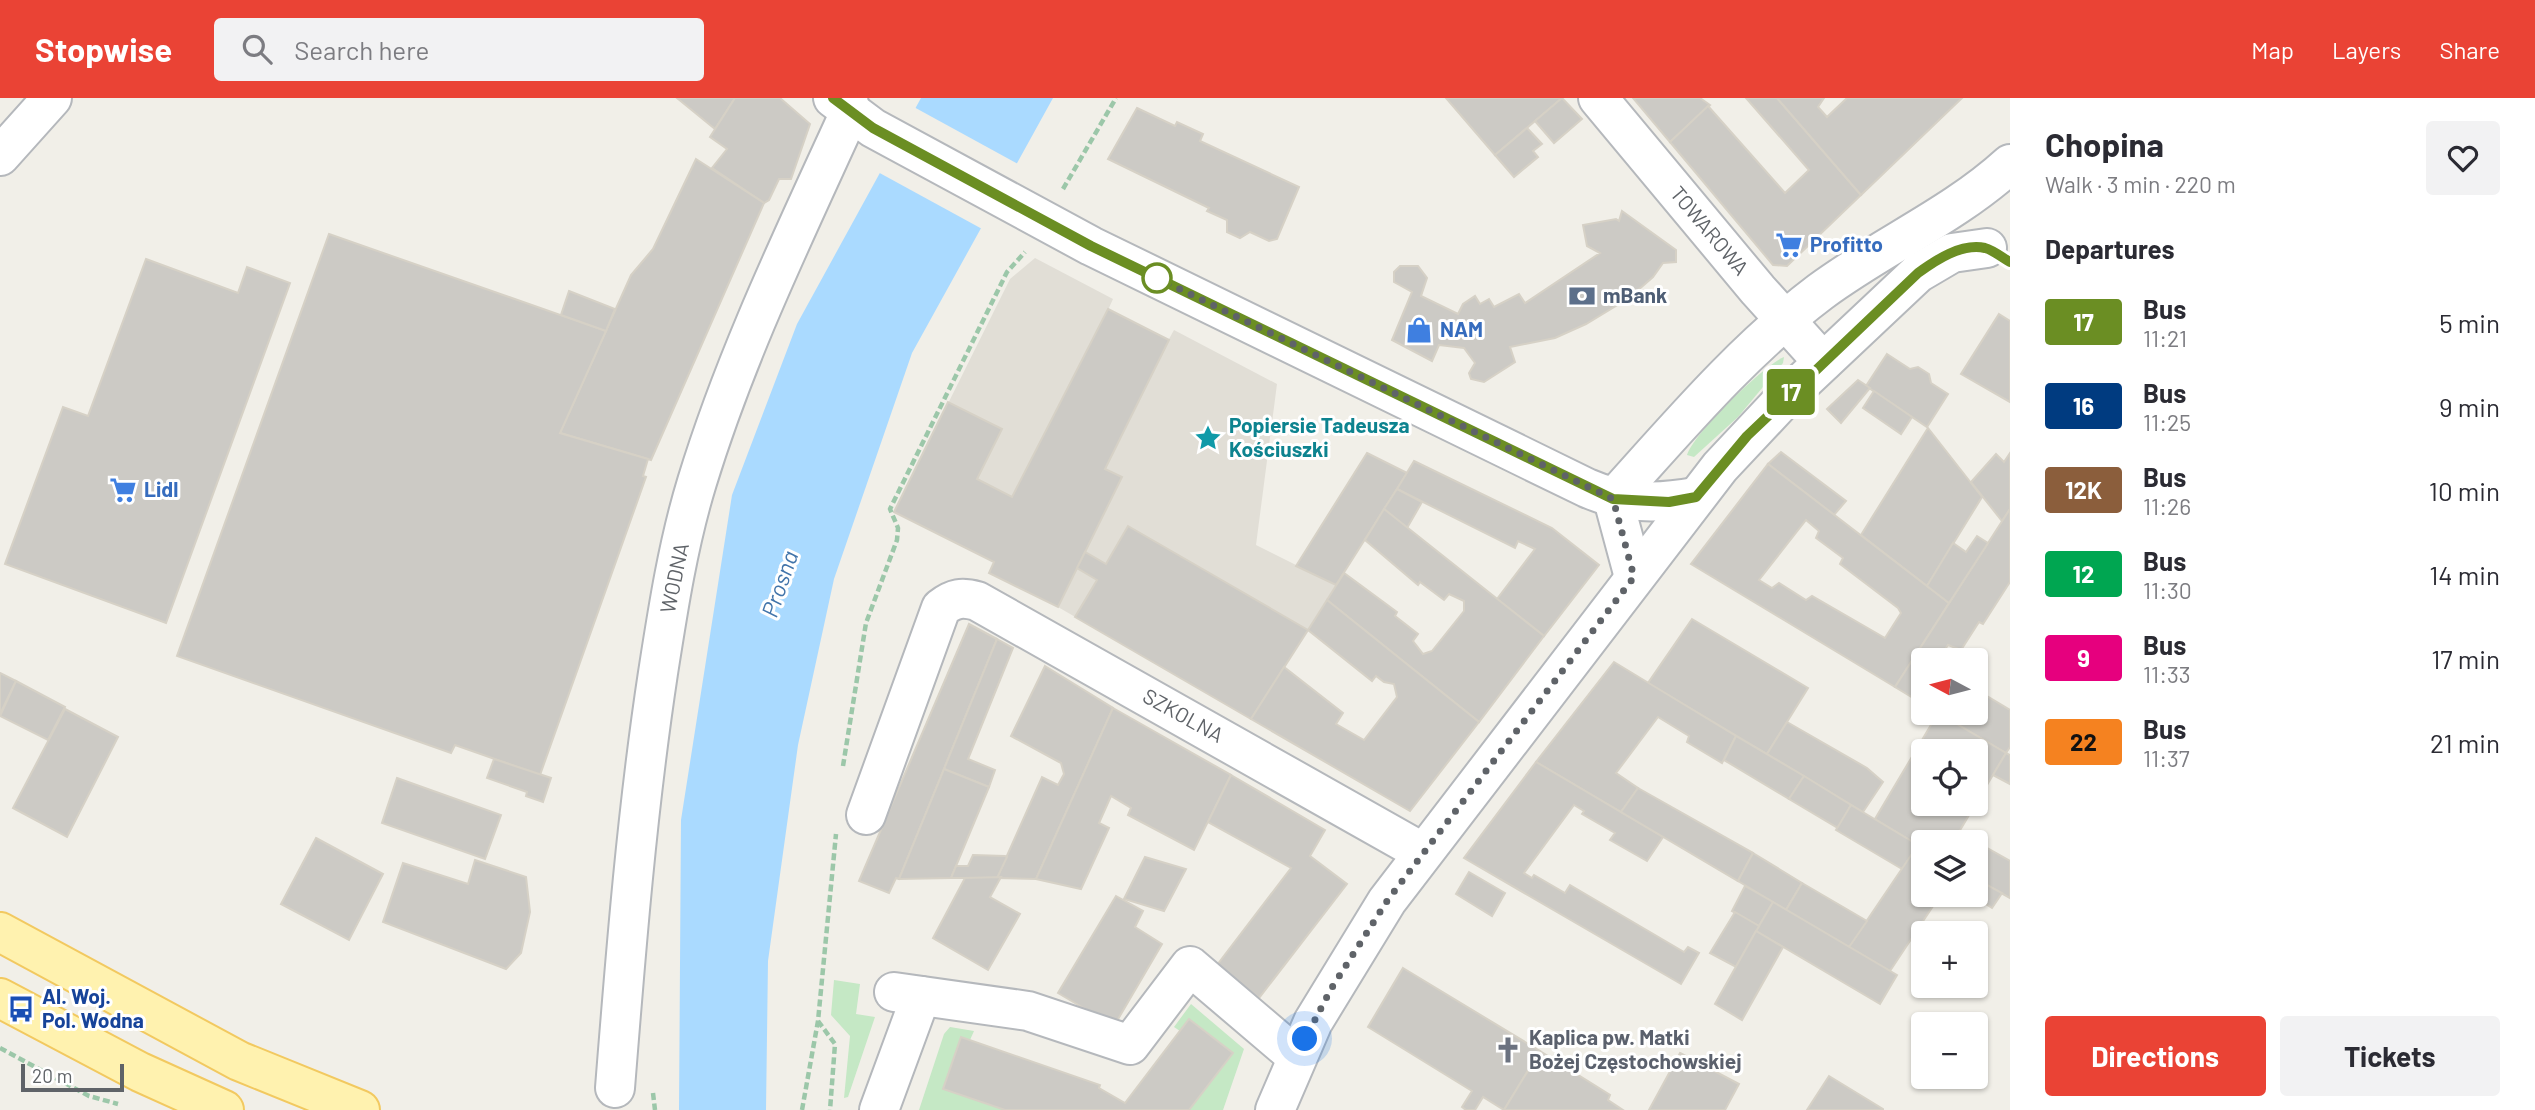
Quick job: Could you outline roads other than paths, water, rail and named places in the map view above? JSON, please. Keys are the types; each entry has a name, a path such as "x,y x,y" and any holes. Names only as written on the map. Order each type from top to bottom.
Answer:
{"main road":[{"path":"0,932 239,1061 360,1110"},
{"path":"0,998 140,1072 224,1110"}],"street":[{"path":"0,156 51,98"},
{"name":"TOWAROWA","path":"1598,98 1823,362"},
{"path":"851,109 1026,228 1124,262 1613,499 1669,502 1696,497"},
{"name":"WODNA","path":"615,1088 630,897 648,735 671,590 696,484 728,388 851,109"},
{"path":"1613,499 1678,427 1786,321 1852,270 1928,226 2004,170"},
{"path":"1998,255 1984,214 2004,170"},
{"path":"1928,226 1998,255"},
{"path":"1275,1110 1313,1022 1357,945 1422,852 1696,497 1747,436 1823,362 1934,262 1969,248 1998,255"},
{"path":"1613,499 1634,577"},
{"name":"SZKOLNA","path":"866,815 941,608 951,600 963,597 977,601 1422,852"},
{"path":"879,1110 908,994 1028,1011 1130,1045 1190,966 1297,1057"}],"water":[{"name":"Prosna","path":"921,98 1053,98 912,353 834,579 798,745 768,961 766,1110 679,1110 681,820 732,495 797,324"}],"place":[{"name":"Profitto","path":"1789,245"},
{"name":"mBank","path":"1582,296"},
{"name":"NAM","path":"1419,330"},
{"name":"Popiersie Tadeusza Kościuszki","path":"1208,438"},
{"name":"Lidl","path":"123,490"},
{"name":"Al. Woj. Pol. Wodna","path":"21,1009"},
{"name":"Kaplica pw. Matki Bożej Częstochowskiej","path":"1508,1050"}]}
